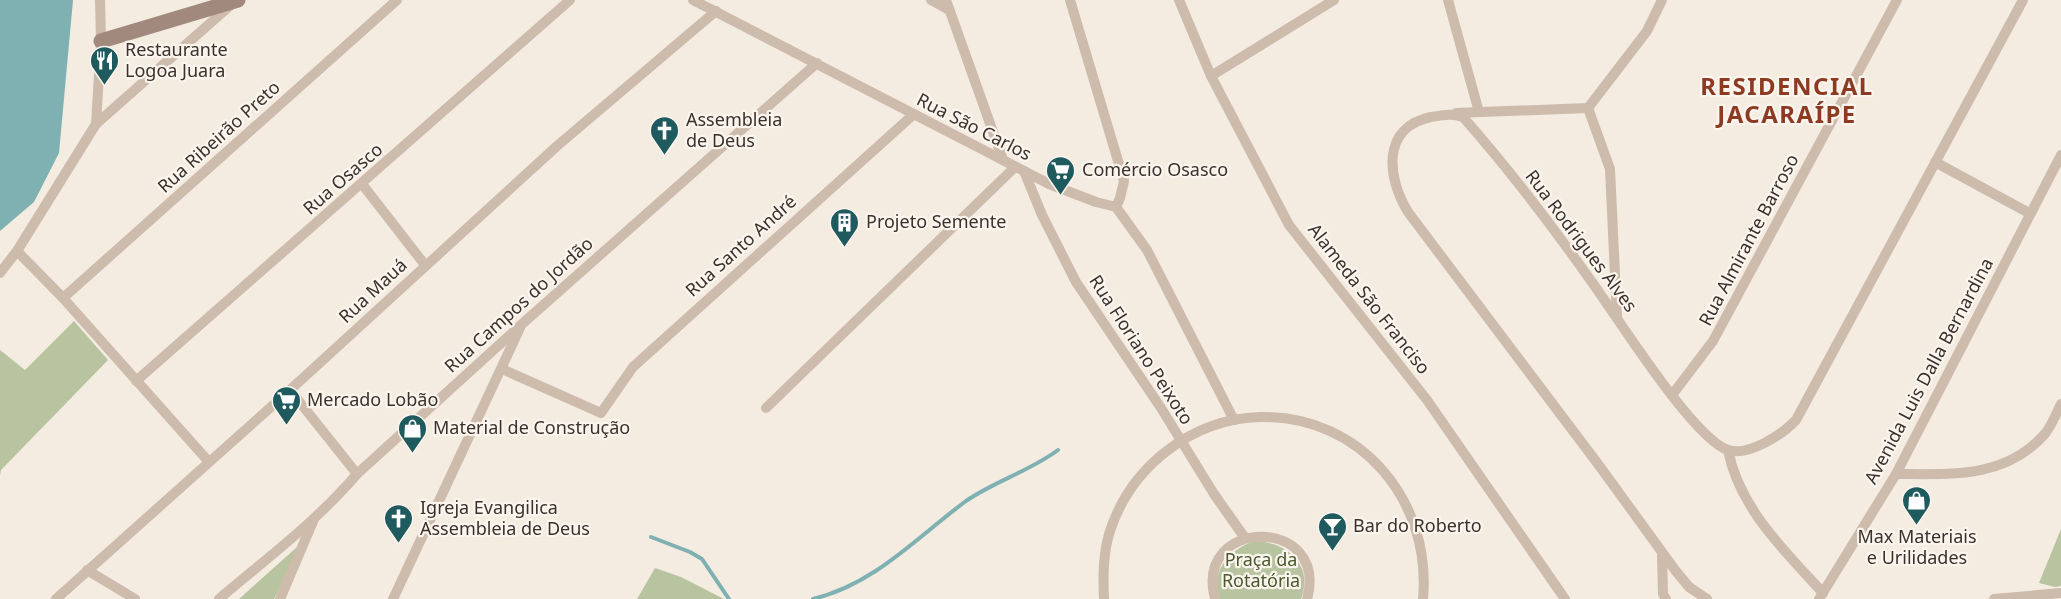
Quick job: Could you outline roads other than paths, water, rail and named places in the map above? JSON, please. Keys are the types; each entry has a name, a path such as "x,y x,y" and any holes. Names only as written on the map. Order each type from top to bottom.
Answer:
{"street":[{"path":"96,124 101,41 100,0"},
{"path":"101,41 237,0"},
{"path":"0,273 17,251 96,124 237,0"},
{"name":"Rua Ribeirão Preto","path":"63,298 397,0"},
{"name":"Rua Osasco","path":"136,381 570,0"},
{"name":"Rua São Carlos","path":"693,0 1019,169 1077,195 1116,207"},
{"path":"931,0 947,5 1003,160"},
{"path":"1070,0 1124,181 1116,207 1147,250 1234,420"},
{"name":"Alameda São Franciso","path":"1179,0 1211,76 1290,225 1427,400 1565,599"},
{"path":"1211,76 1334,0"},
{"path":"1448,0 1479,112"},
{"path":"1588,108 1647,31 1662,0"},
{"name":"Rua Almirante Barroso","path":"1672,395 1713,341 1897,0"},
{"path":"1821,596 1760,523 1731,467 1728,450 1747,450 1766,442 1796,420 2023,0"},
{"name":"Rua Mauá","path":"56,599 290,390 557,146 716,11"},
{"name":"Rua Campos do Jordão","path":"219,599 316,515 357,474 522,324 817,63"},
{"path":"1588,108 1453,114 1414,122 1402,133 1393,153 1392,176 1401,201 1439,255 1598,464 1661,552 1689,587 1707,599"},
{"path":"1588,108 1610,170 1617,317"},
{"name":"Rua Santo André","path":"502,369 601,413 633,367 914,114"},
{"name":"Rua Rodrigues Alves","path":"1453,114 1463,117 1481,137 1545,218 1672,395 1702,430 1728,450"},
{"name":"Avenida Luis Dalla Bernardina","path":"1821,596 1896,474 2061,155"},
{"path":"1935,162 2029,213"},
{"path":"766,408 1019,169"},
{"name":"Rua Floriano Peixoto","path":"1019,169 1076,282 1245,538"},
{"path":"362,184 425,265"},
{"path":"17,251 63,298 209,462"},
{"path":"393,599 522,324"},
{"path":"290,390 357,474"},
{"path":"1896,474 1981,472 2016,458 2044,436 2061,404"},
{"path":"1104,599 1104,556 1110,533 1118,510 1144,471 1162,454 1181,441 1207,428 1234,420 1259,417 1309,423 1332,432 1374,460 1405,500 1415,523 1422,547 1423,599"},
{"path":"280,599 316,515"},
{"path":"1215,599 1213,577 1216,564 1233,544 1245,538 1261,535 1277,538 1292,546 1302,558 1308,573 1310,589 1307,599"},
{"path":"1661,552 1663,597"},
{"path":"87,570 135,599"},
{"path":"1994,599 2061,593"}],"water":[{"path":"0,0 73,0 59,153 34,202 0,231"}],"waterway":[{"path":"813,599 835,592 876,571 966,501 1058,450"},
{"path":"651,537 702,559 729,599"}],"place":[{"name":"Restaurante Logoa Juara","path":"104,86"},
{"name":"Assembleia de Deus","path":"665,156"},
{"name":"Comércio Osasco","path":"1061,196"},
{"name":"Projeto Semente","path":"845,248"},
{"name":"Mercado Lobão","path":"286,426"},
{"name":"Material de Construção","path":"412,454"},
{"name":"Max Materiais e Urilidades","path":"1917,526"},
{"name":"Igreja Evangilica Assembleia de Deus","path":"399,544"},
{"name":"Bar do Roberto","path":"1332,552"}],"district":[{"name":"RESIDENCIAL JACARAÍPE","path":"1787,101"}],"park label":[{"name":"Praça da Rotatória","path":"1261,570"}]}
